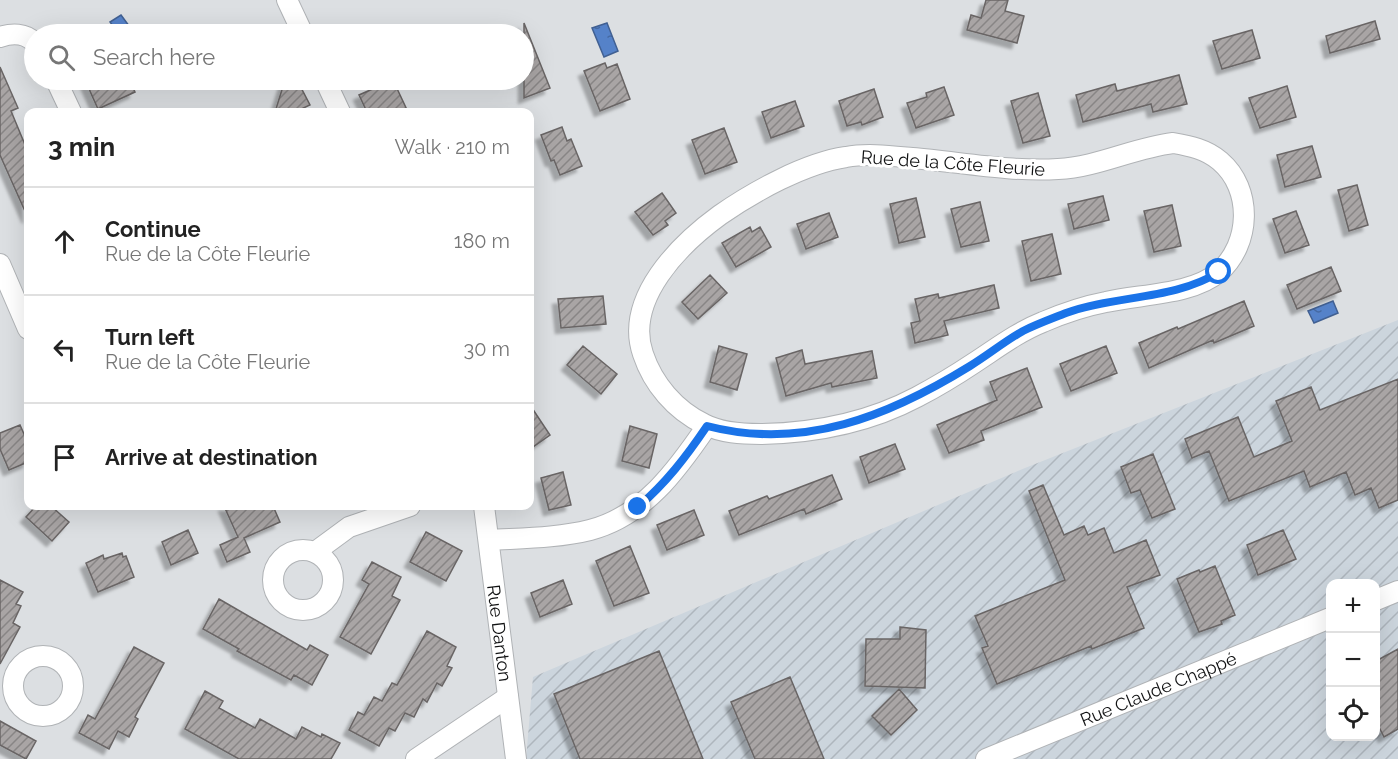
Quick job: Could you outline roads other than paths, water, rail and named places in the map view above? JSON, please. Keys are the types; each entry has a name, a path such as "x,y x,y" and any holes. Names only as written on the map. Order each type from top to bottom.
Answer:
{"street":[{"path":"287,0 298,24"},
{"path":"0,37 20,34 24,36"},
{"path":"61,90 69,108"},
{"path":"330,90 338,108"},
{"name":"Rue de la Côte Fleurie","path":"1173,143 1193,146 1222,162 1233,175 1241,193 1244,226 1239,244 1229,261 1219,272 1204,282 1187,288 1108,301 1043,322 1023,331 915,398 844,426 804,433 742,434 707,426 680,410 664,393 652,373 641,351 640,329 644,304 655,279 687,242 742,199 786,177 838,159 866,156 905,157 1056,170 1101,163 1154,145 1173,143"},
{"path":"0,264 24,320"},
{"path":"489,540 591,530 616,520 638,507 660,488 683,461 707,426"},
{"path":"315,552 349,527 398,510"},
{"name":"Rue Danton","path":"485,510 516,759"},
{"path":"1380,598 1398,591"},
{"name":"Rue Claude Chappé","path":"986,759 1326,620"},
{"path":"416,759 508,697"}],"water":[{"path":"121,15 128,24 112,24 110,22"},
{"path":"607,23 618,51 604,57 592,28"},
{"path":"1333,301 1338,313 1314,323 1308,311"}]}
